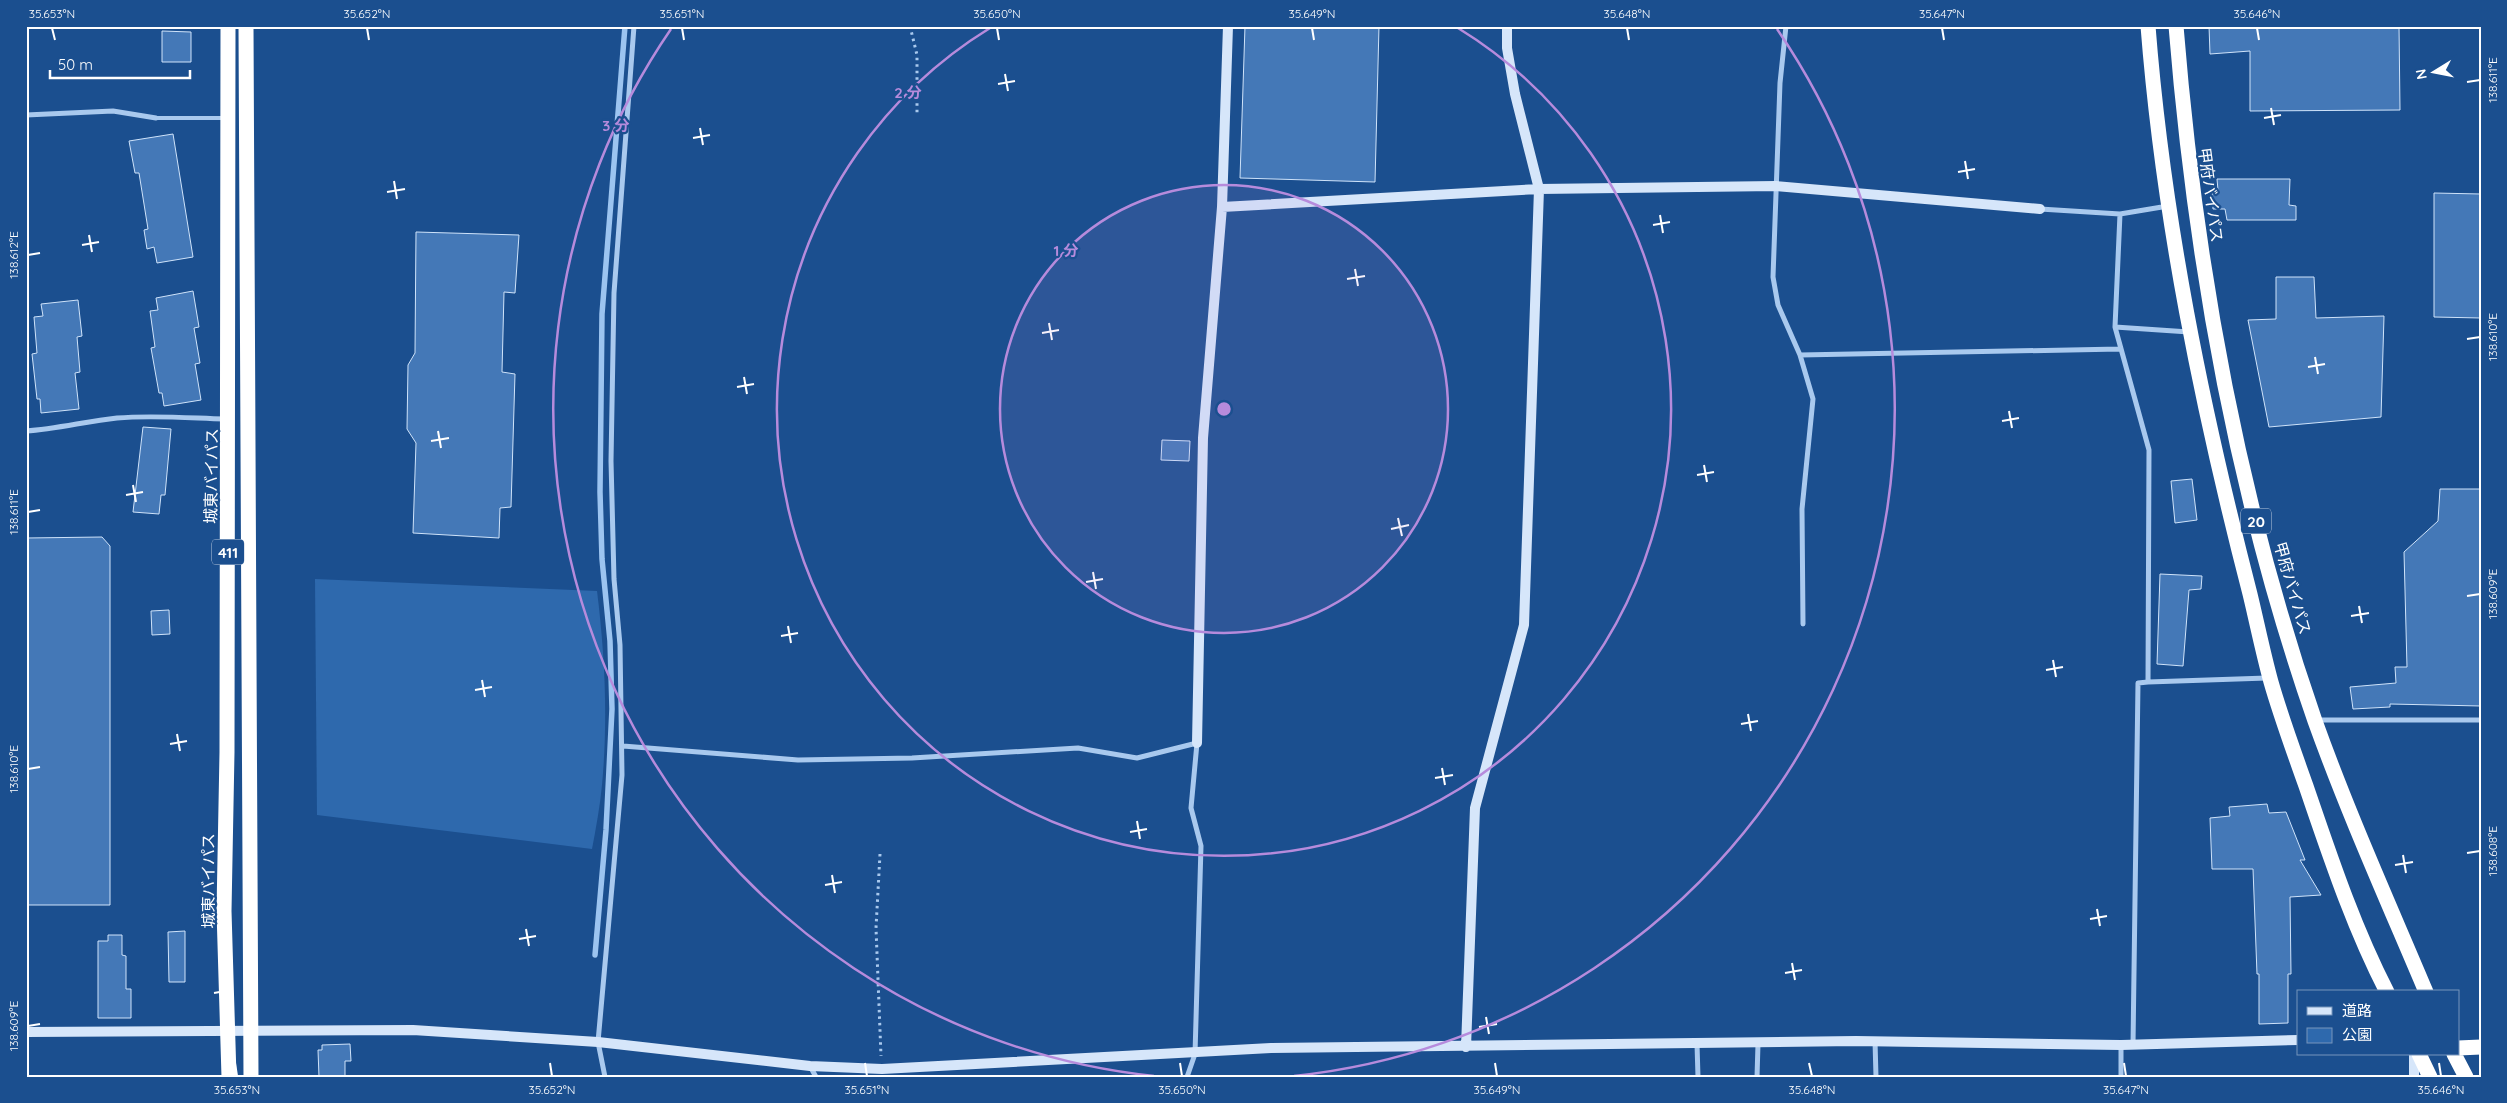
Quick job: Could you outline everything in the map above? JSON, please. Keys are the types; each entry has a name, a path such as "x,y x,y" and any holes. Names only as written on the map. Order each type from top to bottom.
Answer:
{"highway":[{"name":"城東バイパス","path":"228,26 229,419 224,911 229,1077"},
{"name":"411","path":"246,26 250,1077"},
{"name":"20","path":"2148,26 2152,75 2169,206 2190,332 2228,508 2270,678 2327,849 2368,955 2386,990"},
{"name":"甲府バイパス","path":"2176,26 2191,176 2208,302 2261,542 2315,720 2342,791 2425,990"},
{"path":"2460,1048 2481,1047"},
{"path":"2420,1056 2430,1077"},
{"path":"2455,1056 2466,1077"}],"street":[{"path":"606,1077 598,1042 623,746 611,461 614,293 634,26"},
{"path":"1187,1077 1195,1054 1201,846 1191,808 1197,744 1203,438 1222,207 1228,26"},
{"path":"1466,1047 1475,808 1524,625 1539,189 1515,94 1507,48 1507,26"},
{"path":"1786,26 1780,83 1773,277 1778,305 1800,355 1813,400 1802,509 1803,624"},
{"path":"26,116 114,111 156,118"},
{"path":"1222,207 1539,189 1776,186 2040,209 2120,214 2169,206"},
{"path":"2120,214 2115,327 2149,450 2148,682"},
{"path":"2115,327 2190,332"},
{"path":"1800,355 2120,349"},
{"path":"26,431 54,429 116,418 147,416 229,419"},
{"path":"2133,1045 2138,683 2270,678"},
{"path":"2315,720 2481,720"},
{"path":"623,746 798,760 912,758 1078,748 1137,758 1197,744"},
{"path":"26,1032 413,1030 598,1042 810,1066 882,1069 1195,1054 1272,1048 1758,1044 1874,1041 2121,1046 2297,1040"},
{"path":"1874,1041 1876,1077"},
{"path":"1698,1044 1698,1077"},
{"path":"1757,1077 1758,1044"},
{"path":"2121,1046 2121,1077"},
{"path":"2414,1056 2414,1077"},
{"path":"810,1066 816,1077"}],"lane":[{"path":"156,118 229,118"}],"path":[{"path":"910,26 917,56 918,116"},
{"path":"880,854 876,928 882,1069"}],"green space":[{"path":"315,579 597,591 604,663 605,736 601,793 592,849 317,815"}],"building":[{"path":"1245,26 1379,26 1375,182 1240,178"},
{"path":"2209,26 2399,26 2400,110 2250,111 2250,51 2210,54"},
{"path":"162,31 191,32 191,62 162,62"},
{"path":"173,134 193,257 157,263 154,247 147,249 144,230 148,229 139,173 135,173 129,141"},
{"path":"2217,179 2290,179 2289,205 2296,206 2296,220 2227,220 2225,209 2213,209 2212,191 2218,190"},
{"path":"2434,193 2481,194 2481,318 2434,317"},
{"path":"416,232 519,235 515,293 504,292 502,372 515,374 511,507 500,508 499,538 413,533 416,443 407,429 408,365 415,353"},
{"path":"2276,277 2314,277 2316,318 2384,316 2381,417 2269,427 2248,320 2276,319"},
{"path":"193,291 199,327 194,328 200,363 195,364 201,400 164,406 162,393 159,393 151,348 155,347 150,311 158,310 156,298"},
{"path":"78,300 82,336 77,337 80,372 75,373 79,409 41,413 40,399 37,399 32,354 37,353 34,317 43,316 41,304"},
{"path":"143,427 171,429 165,495 161,495 159,514 133,512"},
{"path":"1162,440 1190,441 1189,461 1161,460"},
{"path":"2192,479 2197,520 2175,523 2171,481"},
{"path":"2440,489 2481,489 2481,706 2390,704 2390,707 2353,709 2350,687 2396,683 2395,667 2407,667 2404,552 2438,521"},
{"path":"102,537 110,546 110,905 26,905 26,538"},
{"path":"2160,574 2202,576 2201,589 2189,590 2183,666 2157,664"},
{"path":"169,610 170,634 152,635 151,611"},
{"path":"2267,804 2269,813 2286,812 2305,860 2300,860 2321,895 2290,897 2291,974 2288,974 2288,1023 2259,1024 2259,974 2257,974 2253,869 2212,869 2210,818 2230,816 2229,807"},
{"path":"185,931 185,982 169,982 168,932"},
{"path":"108,935 122,935 122,955 126,956 126,989 131,989 131,1018 98,1018 98,941 108,941"},
{"path":"350,1044 351,1061 345,1061 345,1077 319,1077 318,1050 322,1050 322,1045"}],"waterway":[{"path":"595,955 606,830 612,709 610,641 602,559 600,492 602,314 625,26"}]}
